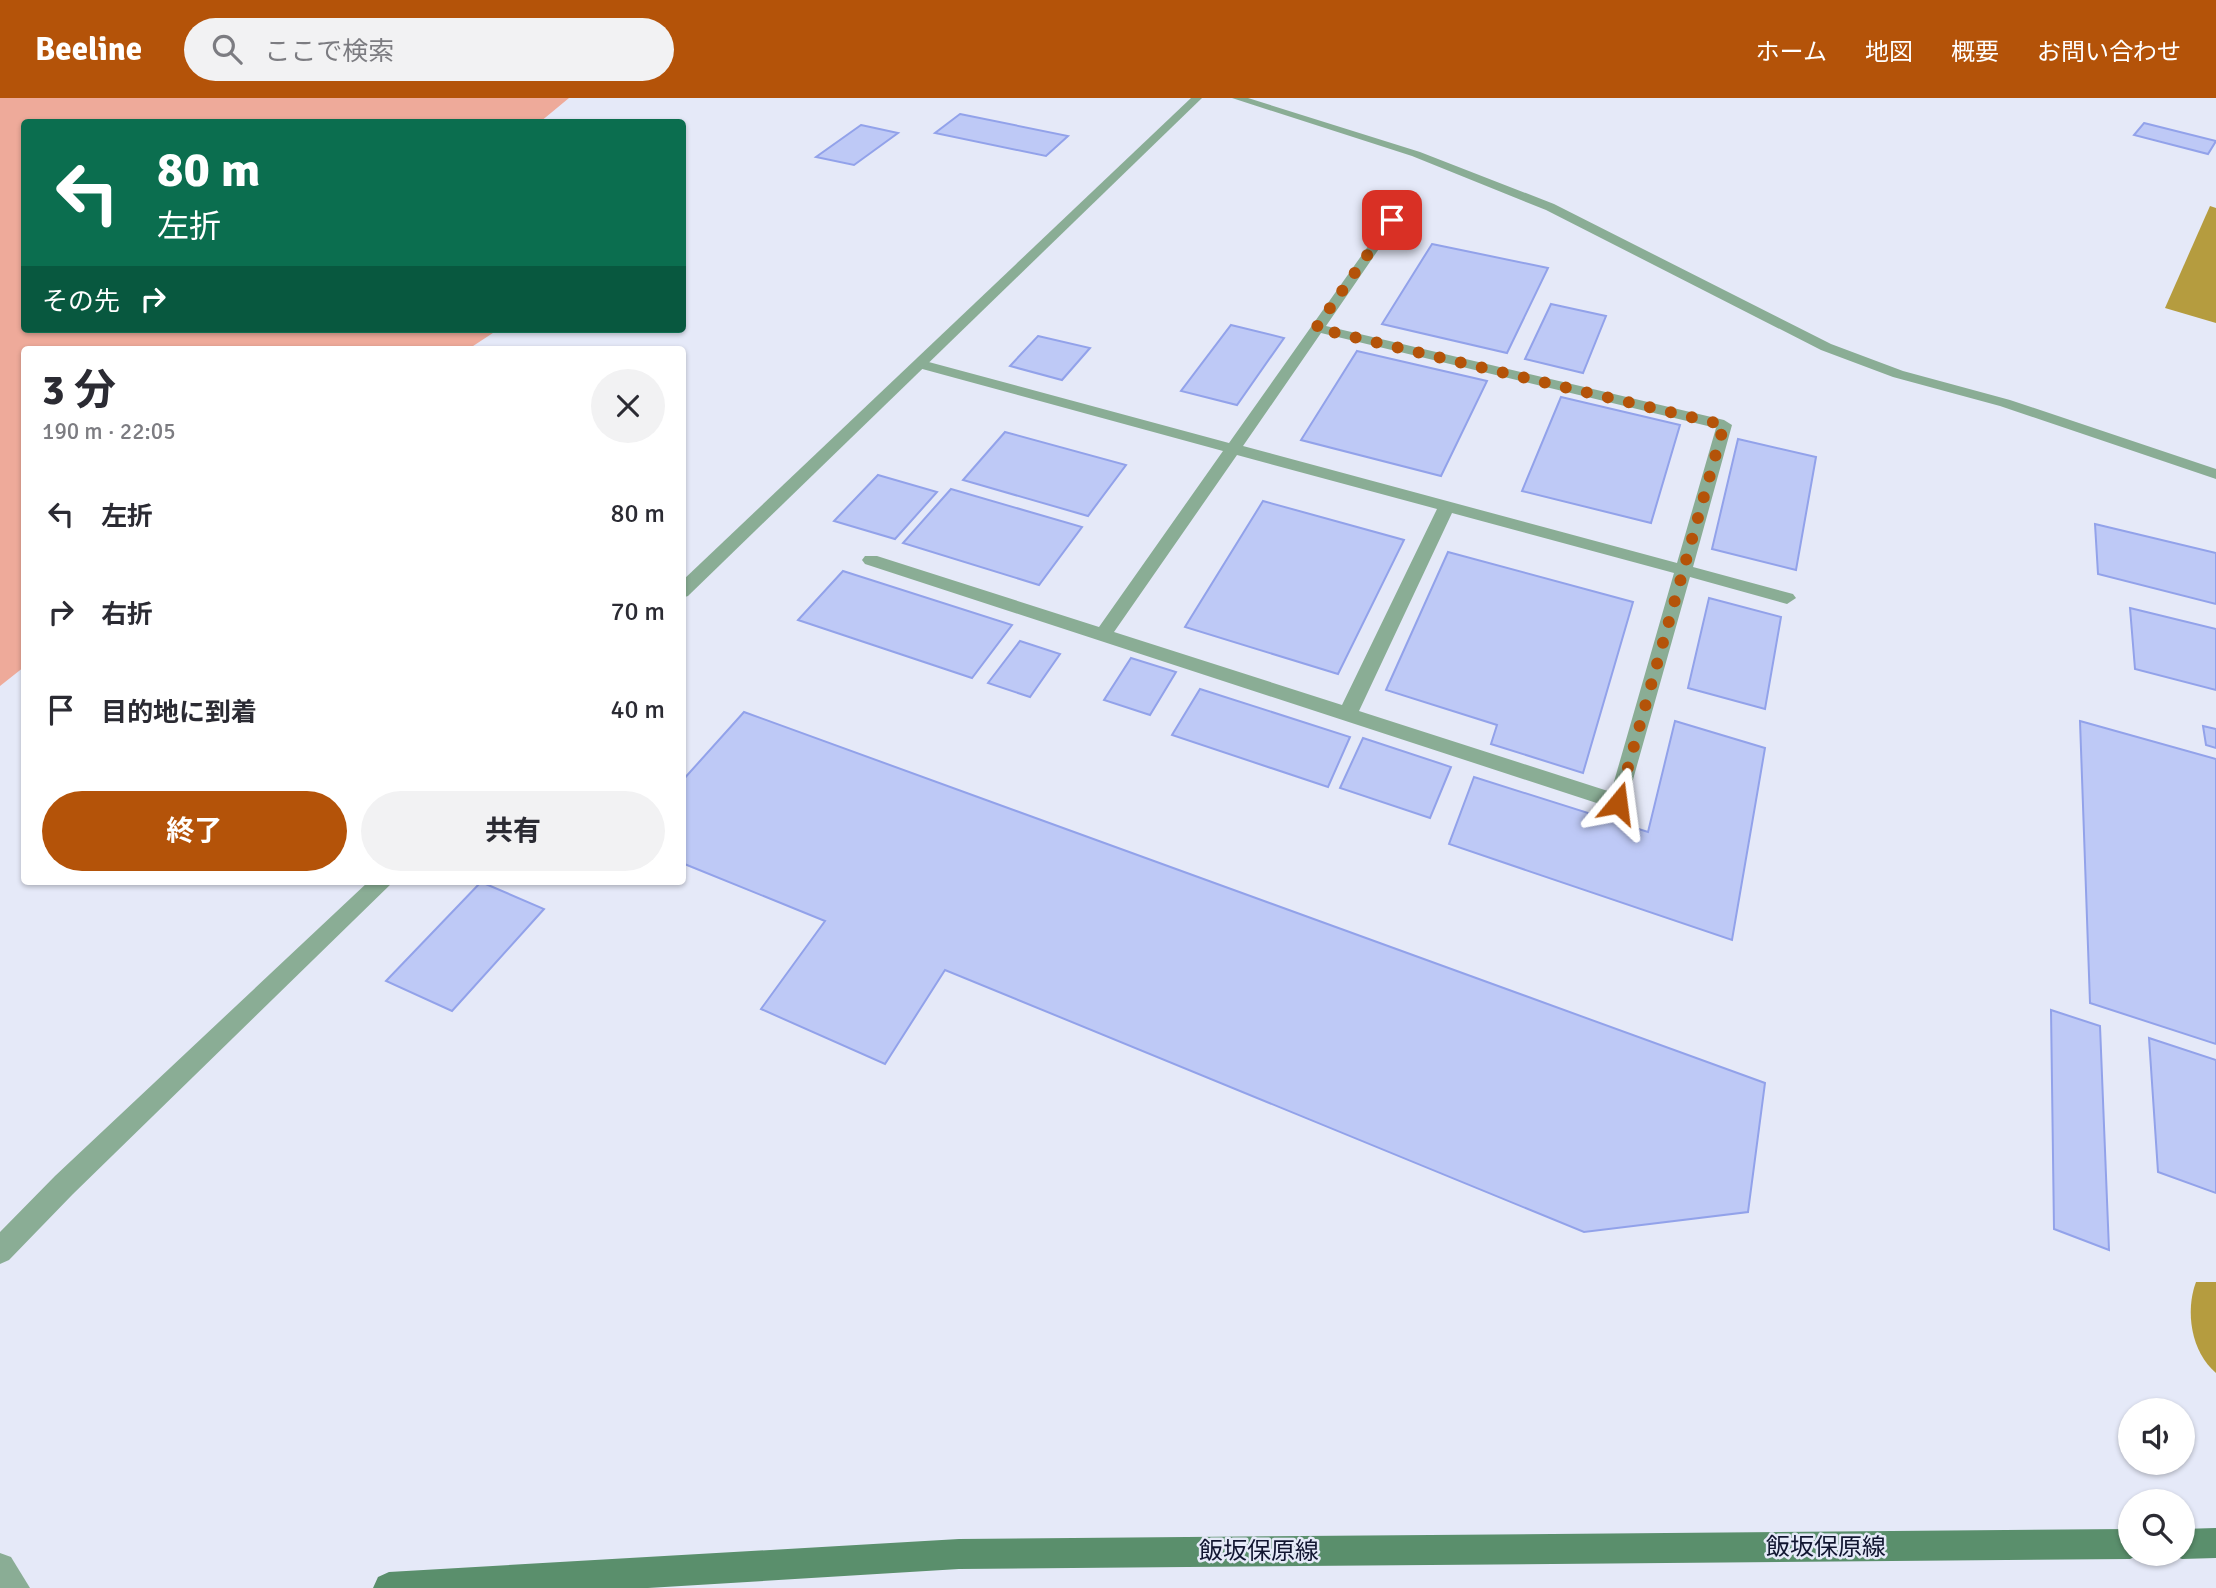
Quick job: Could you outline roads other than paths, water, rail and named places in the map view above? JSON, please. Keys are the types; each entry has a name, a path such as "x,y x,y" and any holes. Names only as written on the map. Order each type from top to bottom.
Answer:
{"main road":[{"path":"2195,1544 2216,1543"},
{"name":"飯坂保原線","path":"389,1588 958,1554 2118,1544"}],"street":[{"path":"686,588 1197,98"},
{"path":"1237,98 1416,155 1550,208 1826,346 1898,374 2017,407 2216,474"},
{"path":"1103,635 1392,220"},
{"path":"871,561 1618,803 1724,425 1316,328"},
{"path":"920,364 1787,598"},
{"path":"1347,715 1447,506"},
{"path":"0,1251 64,1185 379,885"},
{"path":"0,1568 15,1588"}]}
